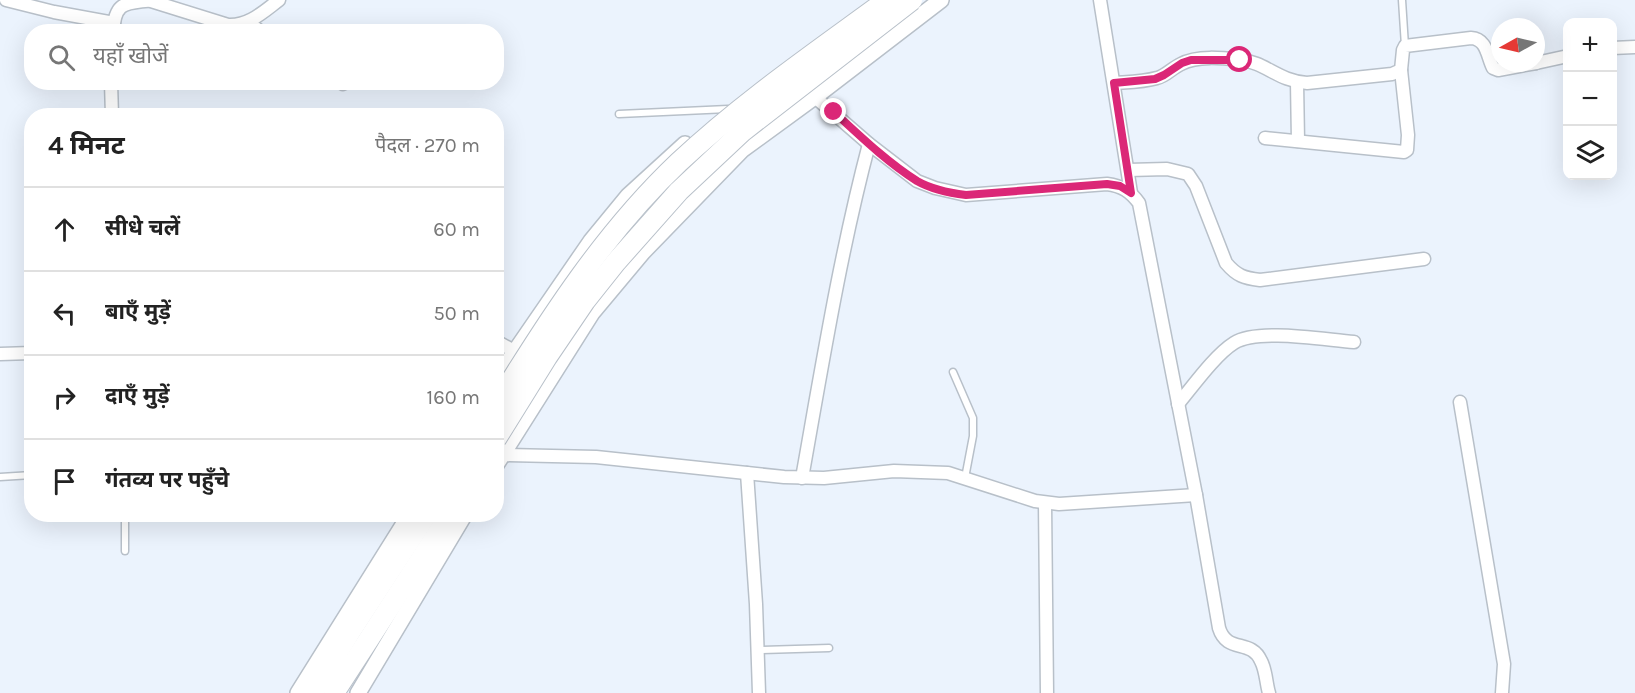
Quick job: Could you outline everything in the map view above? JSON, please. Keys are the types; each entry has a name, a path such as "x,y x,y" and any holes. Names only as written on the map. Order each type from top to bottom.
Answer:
{"highway":[{"path":"504,393 565,298 619,228 678,164 735,112 887,0"},
{"path":"504,441 547,357 585,301 679,190 743,131 912,0"},
{"path":"313,693 422,522"},
{"path":"334,693 445,522"}],"street":[{"path":"6,0 101,24"},
{"path":"114,24 121,2 151,0 225,24"},
{"path":"242,24 279,0"},
{"path":"504,367 591,241 628,196 728,108 871,0"},
{"path":"504,444 592,313 643,252 742,150 941,0"},
{"path":"1100,0 1131,193"},
{"path":"1265,138 1404,152 1407,150 1408,135 1401,69 1405,46 1477,39 1482,42 1491,63"},
{"path":"1617,48 1635,47"},
{"path":"1545,61 1563,57"},
{"path":"1114,83 1155,79 1182,63 1201,58 1249,61 1280,77 1306,83 1392,74 1401,69"},
{"path":"778,71 816,96 869,144 917,181 951,193 966,195 1107,184 1120,186 1131,193 1139,203 1222,638 1255,652 1262,661 1269,693"},
{"path":"1297,82 1298,141"},
{"path":"111,90 112,108"},
{"path":"802,478 833,295 869,144"},
{"path":"1128,170 1167,169 1188,174 1196,186 1226,263 1243,278 1260,280 1424,259"},
{"path":"1178,404 1223,351 1243,339 1265,336 1354,342"},
{"path":"504,345 514,351"},
{"path":"0,354 24,353"},
{"path":"1460,402 1504,664 1502,693"},
{"path":"504,453 596,457 802,478 911,471 948,474 1045,503 1059,504 1196,495"},
{"path":"747,472 759,693"},
{"path":"1045,503 1047,693"},
{"path":"298,693 405,522"},
{"path":"358,693 460,522"}],"lane":[{"path":"1402,0 1405,46"},
{"path":"619,114 728,108"},
{"path":"953,372 973,418 973,436 965,478"},
{"path":"0,477 24,476"},
{"path":"125,522 125,551"},
{"path":"758,650 829,648"}],"route":[{"path":"834,112 869,144 917,181 951,193 966,195 1107,184 1120,186 1131,193 1114,83 1155,79 1182,63 1201,58 1240,60"}]}
